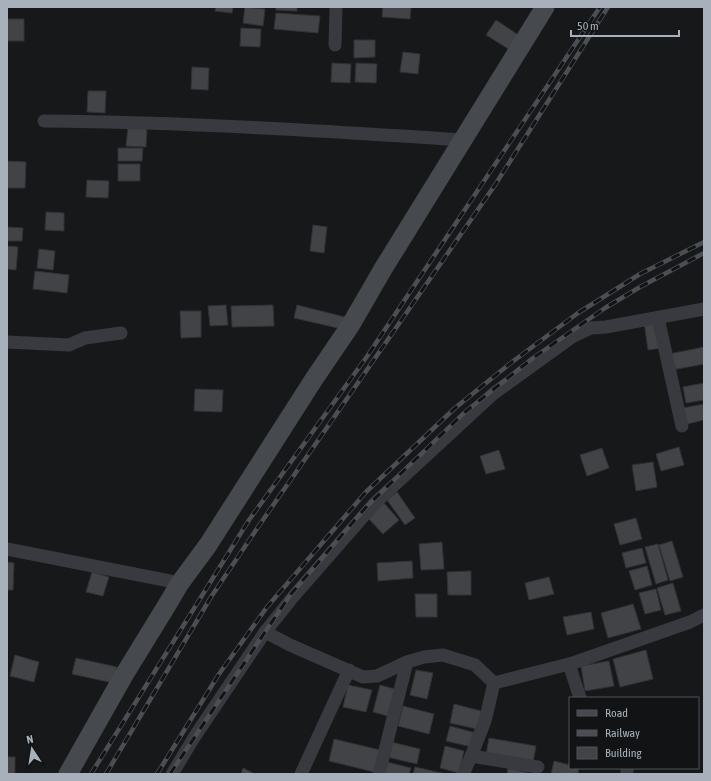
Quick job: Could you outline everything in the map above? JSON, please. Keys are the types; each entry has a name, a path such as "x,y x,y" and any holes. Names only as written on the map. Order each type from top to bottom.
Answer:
{"street":[{"path":"335,45 336,7"},
{"path":"68,774 180,583 208,545 314,379 350,326 383,269 545,7"},
{"path":"44,121 121,122 297,129 464,140"},
{"path":"172,774 195,736 265,632 293,597 375,503 493,394 572,337 590,328 606,327 704,310"},
{"path":"658,318 682,426"},
{"path":"7,342 69,346 85,338 121,333"},
{"path":"7,549 180,583"},
{"path":"494,683 569,664 690,622 704,615"},
{"path":"265,632 290,645 363,677 377,676 407,662 443,654 475,665 494,683"},
{"path":"379,774 407,662"},
{"path":"569,664 580,697"},
{"path":"301,774 349,670"},
{"path":"463,774 485,721 494,683"},
{"path":"471,756 538,767"}],"building":[{"path":"216,7 233,7 232,13 215,11"},
{"path":"245,7 265,9 263,26 243,23"},
{"path":"276,7 297,7 297,11 276,10"},
{"path":"383,7 411,7 410,19 382,17"},
{"path":"276,13 320,16 318,33 274,29"},
{"path":"7,19 24,19 24,41 7,41"},
{"path":"496,20 520,36 510,50 486,35"},
{"path":"241,28 261,29 260,47 240,46"},
{"path":"354,40 375,40 375,57 354,58"},
{"path":"403,52 420,54 418,74 400,72"},
{"path":"332,63 351,64 350,83 331,82"},
{"path":"356,63 377,64 376,83 355,82"},
{"path":"192,67 209,68 208,90 191,89"},
{"path":"88,91 106,91 105,113 87,112"},
{"path":"128,127 147,128 146,147 126,146"},
{"path":"118,148 143,148 142,161 118,161"},
{"path":"7,161 26,162 25,188 7,188"},
{"path":"118,164 140,164 140,181 118,181"},
{"path":"87,180 109,181 108,198 86,197"},
{"path":"46,212 64,213 64,231 45,230"},
{"path":"313,225 327,227 324,253 310,251"},
{"path":"7,227 23,228 22,241 7,241"},
{"path":"7,246 18,247 16,270 7,269"},
{"path":"39,249 55,251 53,270 37,268"},
{"path":"35,271 69,275 67,293 33,289"},
{"path":"226,305 228,325 210,326 208,306"},
{"path":"273,305 274,326 232,327 231,306"},
{"path":"297,305 345,317 342,329 294,318"},
{"path":"180,311 201,311 201,337 181,338"},
{"path":"657,319 662,348 648,350 644,322"},
{"path":"704,347 704,364 672,370 669,354"},
{"path":"704,383 704,400 686,403 683,387"},
{"path":"195,389 223,390 222,412 194,411"},
{"path":"704,404 704,420 687,424 683,408"},
{"path":"679,447 684,465 661,471 656,454"},
{"path":"602,448 609,468 587,476 580,455"},
{"path":"499,450 505,469 486,474 480,456"},
{"path":"653,462 657,487 636,491 632,465"},
{"path":"397,492 415,518 405,525 387,500"},
{"path":"383,502 399,520 383,534 367,517"},
{"path":"636,518 642,539 620,545 614,524"},
{"path":"672,541 683,577 670,581 659,545"},
{"path":"442,542 444,569 421,570 419,544"},
{"path":"658,544 668,580 656,584 645,547"},
{"path":"642,548 646,563 626,568 622,553"},
{"path":"412,561 413,578 378,581 377,563"},
{"path":"7,562 14,563 13,590 7,590"},
{"path":"647,566 652,585 635,590 629,571"},
{"path":"471,571 471,595 448,595 447,572"},
{"path":"92,572 109,577 103,596 86,592"},
{"path":"549,577 554,594 529,600 525,583"},
{"path":"673,583 681,611 665,615 657,588"},
{"path":"656,589 661,610 645,614 639,593"},
{"path":"415,594 437,594 437,617 416,617"},
{"path":"633,604 641,629 608,638 601,613"},
{"path":"591,612 594,629 567,635 563,617"},
{"path":"646,650 653,679 620,687 613,659"},
{"path":"15,655 39,662 34,682 10,676"},
{"path":"76,658 117,667 113,683 72,674"},
{"path":"609,661 614,686 585,691 581,666"},
{"path":"416,670 433,673 427,699 410,695"},
{"path":"348,685 372,690 366,712 343,707"},
{"path":"380,685 395,689 388,716 373,712"},
{"path":"454,704 481,711 477,729 450,723"},
{"path":"403,706 434,714 429,734 398,726"},
{"path":"450,726 476,733 472,747 446,741"},
{"path":"489,738 536,746 533,763 486,755"},
{"path":"334,739 380,750 374,772 329,761"},
{"path":"391,742 420,749 417,764 387,757"},
{"path":"445,746 464,751 459,773 440,768"},
{"path":"7,757 15,757 15,774 7,774"},
{"path":"554,761 569,765 569,769 579,769 578,774 551,774"},
{"path":"387,762 411,768 409,774 384,774"},
{"path":"415,767 446,774 413,774"},
{"path":"243,768 255,774 241,774"},
{"path":"508,768 529,773 529,774 507,774"}],"railway":[{"path":"91,774 249,520 368,355 600,7"},
{"path":"106,774 211,597 495,185 608,7"},
{"path":"157,774 219,674 267,607 366,492 455,408 512,362 578,313 640,274 704,242"},
{"path":"170,774 291,594 367,506 465,412 533,358 605,308 640,287 704,253"}]}
